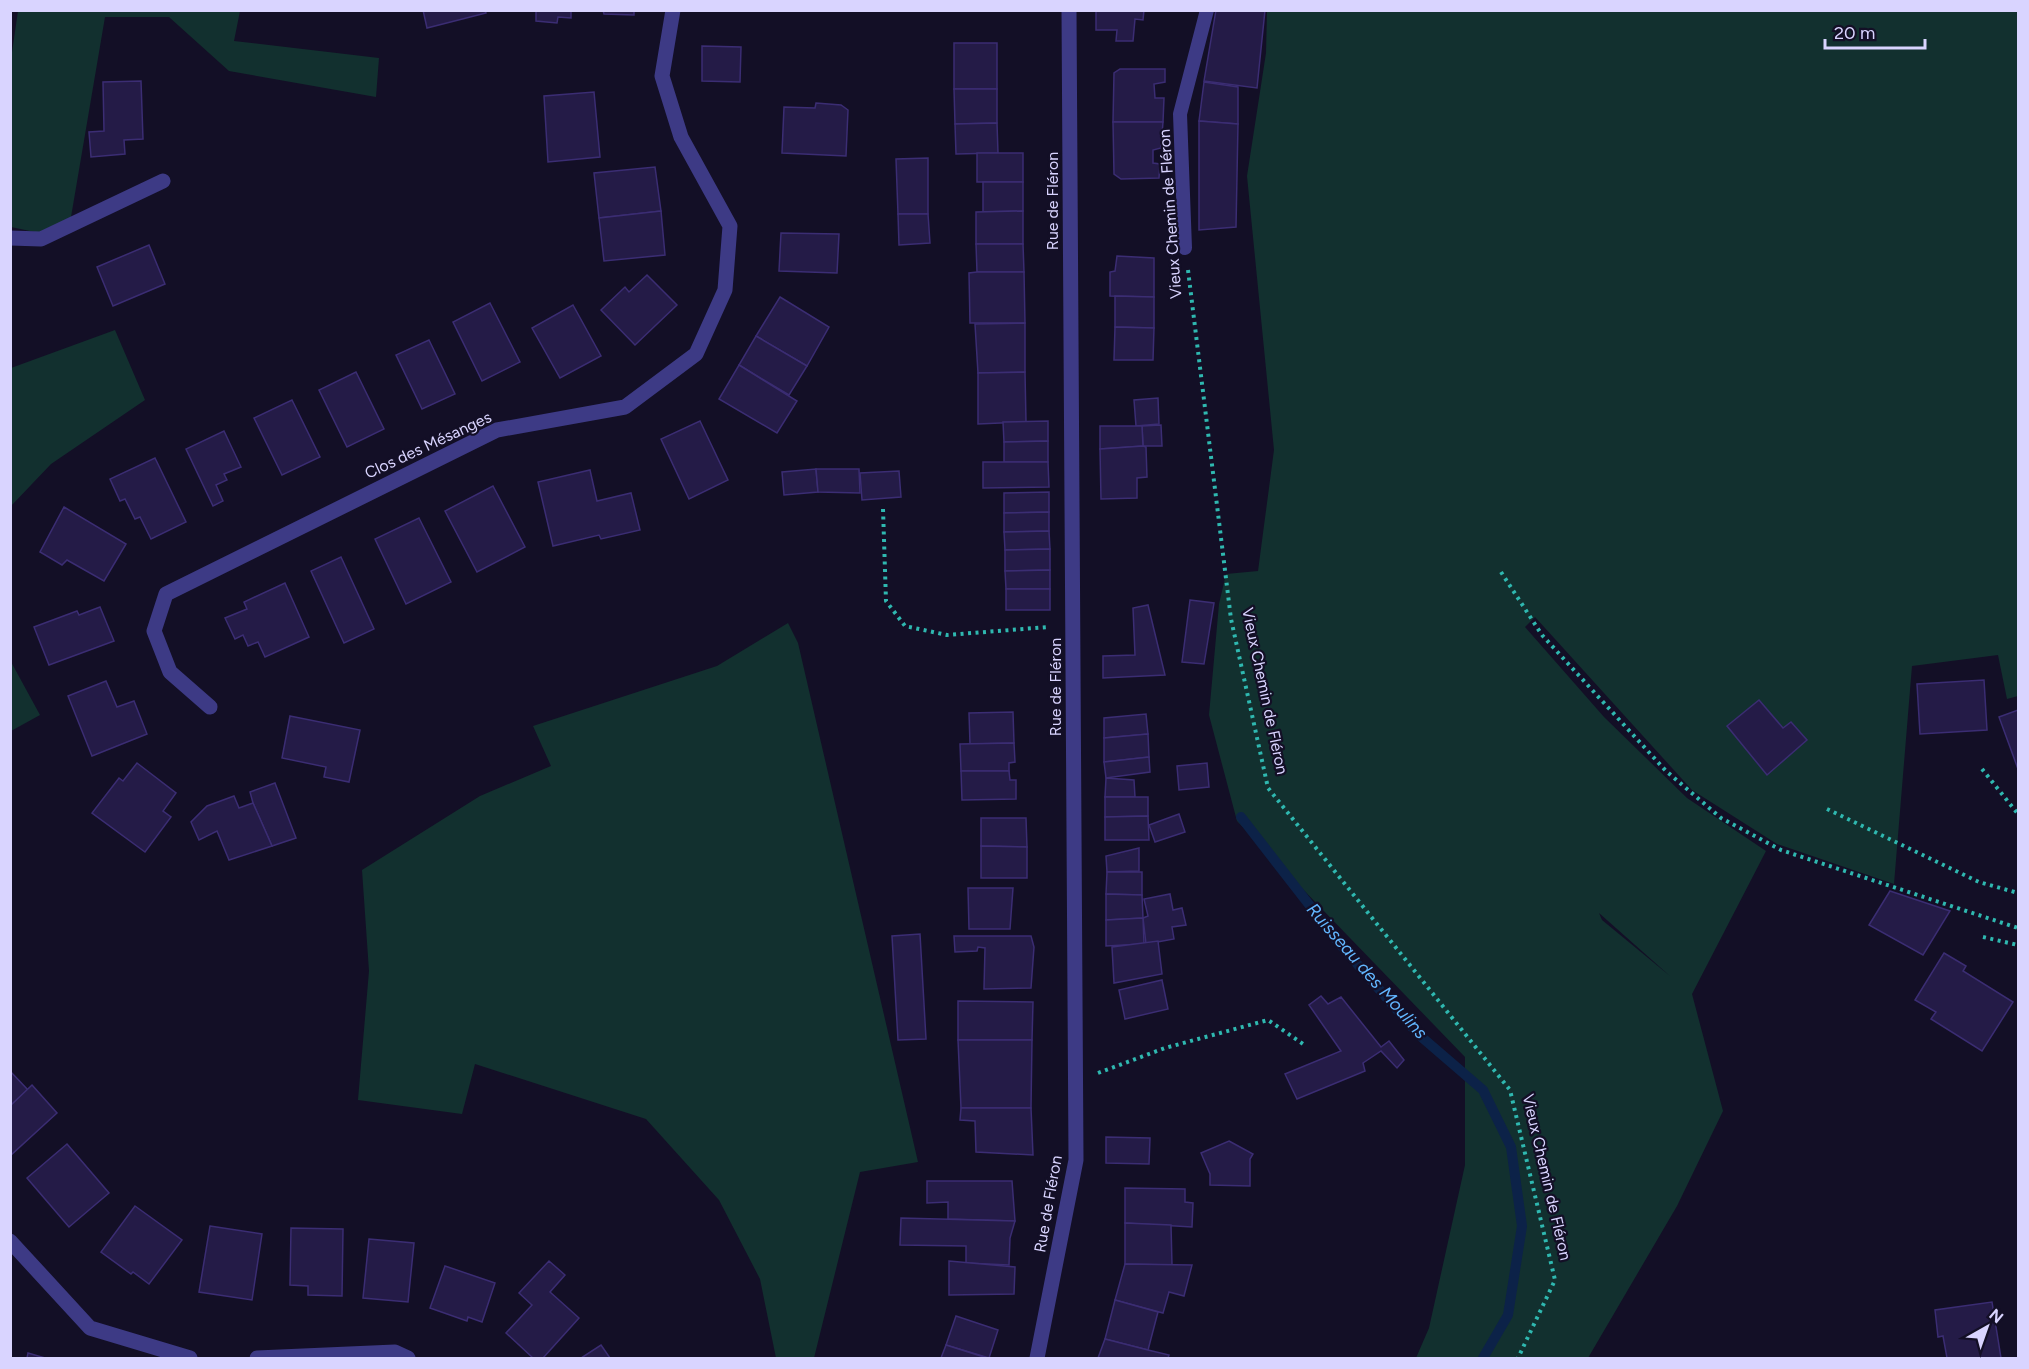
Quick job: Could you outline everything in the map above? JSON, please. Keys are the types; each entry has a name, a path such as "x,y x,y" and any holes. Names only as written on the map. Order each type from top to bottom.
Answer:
{"street":[{"name":"Clos des Mésanges","path":"210,707 170,672 154,631 166,594 497,430 625,407 696,354 725,290 730,226 681,137 662,76 673,10"},
{"name":"Rue de Fléron","path":"1037,1359 1076,1160 1069,10"},
{"path":"10,238 41,239 163,181"},
{"path":"10,1241 90,1329 190,1359"},
{"path":"257,1359 395,1352 408,1359"}],"lane":[{"name":"Vieux Chemin de Fléron","path":"1185,248 1180,114 1207,10"}],"path":[{"name":"Vieux Chemin de Fléron","path":"1185,248 1232,619 1268,788 1510,1090 1555,1280 1518,1359"},
{"path":"883,509 886,601 905,626 947,635 1073,625"},
{"path":"1501,572 1542,635 1666,771 1721,818 1781,850 2019,928"},
{"path":"1982,769 2019,814"},
{"path":"1827,809 1979,882 2019,893"},
{"path":"1983,937 2019,945"},
{"path":"1076,1084 1100,1072 1165,1048 1268,1020 1306,1046"}],"green space":[{"path":"18,11 240,11 234,41 379,58 376,97 229,71 169,17 105,17 71,217 49,235 11,227 10,66"},
{"path":"1267,11 2018,11 2018,696 2007,699 1998,655 1912,666 1894,884 1777,844 1692,790 1535,617 1525,627 1604,717 1687,798 1766,851 1692,994 1723,1111 1677,1206 1588,1358 1416,1358 1429,1328 1465,1165 1465,1057 1237,821 1209,715 1219,604 1226,574 1258,571 1274,450 1247,176 1266,53","holes":["1599,913 1670,976 1602,920"]},
{"path":"115,330 145,400 51,464 11,506 11,368"},
{"path":"788,623 798,643 918,1162 860,1172 814,1358 776,1358 760,1279 719,1200 646,1119 475,1064 462,1114 358,1100 369,971 362,870 480,796 551,766 533,726 717,666"},
{"path":"10,660 40,715 11,731 10,731"}],"building":[{"path":"423,10 485,10 486,13 427,28"},
{"path":"536,10 571,10 571,18 558,17 557,23 536,21"},
{"path":"603,10 634,10 634,15 604,14"},
{"path":"1096,10 1144,10 1143,20 1135,19 1133,41 1116,41 1117,30 1096,30"},
{"path":"1216,10 1265,10 1257,88 1204,81"},
{"path":"954,43 997,43 997,89 954,89"},
{"path":"702,46 741,47 740,82 702,81"},
{"path":"1120,69 1165,69 1165,82 1154,84 1155,98 1164,98 1163,122 1113,122 1114,73"},
{"path":"141,81 143,139 124,140 125,154 91,157 89,132 104,131 103,82"},
{"path":"1204,82 1238,87 1238,124 1199,121"},
{"path":"954,89 997,89 997,123 955,124"},
{"path":"594,92 600,157 548,162 544,96"},
{"path":"816,103 841,105 848,110 846,156 782,153 784,107 815,108"},
{"path":"1199,121 1238,124 1236,227 1199,230"},
{"path":"1113,122 1163,122 1161,148 1153,150 1153,163 1160,164 1159,178 1121,179 1114,174"},
{"path":"997,123 998,153 956,154 955,124"},
{"path":"977,153 1023,153 1023,182 977,182"},
{"path":"928,158 928,214 898,214 896,159"},
{"path":"655,167 661,211 599,218 594,173"},
{"path":"983,182 1023,182 1023,211 983,212"},
{"path":"661,211 665,255 604,261 599,218"},
{"path":"1023,211 1023,244 976,244 976,212"},
{"path":"898,214 928,214 930,243 899,245"},
{"path":"781,233 839,234 837,273 779,271"},
{"path":"976,244 1023,244 1024,272 977,272"},
{"path":"149,245 165,284 113,306 97,267"},
{"path":"1117,256 1154,258 1154,297 1110,296 1110,272 1115,271"},
{"path":"1024,272 1025,323 970,323 969,273"},
{"path":"647,275 677,305 635,345 601,310 625,287 629,292"},
{"path":"1115,296 1154,297 1154,328 1115,327"},
{"path":"780,297 829,327 807,366 756,336"},
{"path":"490,303 520,362 482,381 453,322"},
{"path":"573,305 601,356 560,378 532,328"},
{"path":"1025,323 1025,372 978,373 975,324"},
{"path":"1115,327 1154,328 1153,360 1114,360"},
{"path":"756,336 807,366 789,395 739,365"},
{"path":"429,340 455,394 422,409 396,355"},
{"path":"739,365 797,401 777,433 719,399"},
{"path":"356,372 384,429 347,447 319,390"},
{"path":"1025,372 1026,422 978,424 978,373"},
{"path":"1158,398 1159,424 1136,426 1134,400"},
{"path":"292,400 320,457 282,475 254,418"},
{"path":"700,421 728,480 689,499 661,439"},
{"path":"1048,421 1048,441 1004,442 1003,422"},
{"path":"1161,425 1162,446 1143,446 1142,426"},
{"path":"1100,426 1142,426 1143,446 1100,449"},
{"path":"224,431 241,467 224,474 227,480 216,485 223,501 213,506 186,449"},
{"path":"1048,441 1048,462 1004,462 1004,442"},
{"path":"1146,447 1147,477 1137,478 1137,498 1101,499 1100,449"},
{"path":"155,458 186,522 151,539 140,517 135,519 125,499 120,501 110,479"},
{"path":"983,462 1048,462 1049,487 983,488"},
{"path":"816,469 818,492 784,495 782,472"},
{"path":"816,469 859,469 860,493 818,492"},
{"path":"590,470 597,501 631,493 640,530 601,539 599,535 553,546 538,482"},
{"path":"899,471 901,497 862,500 860,473"},
{"path":"493,486 525,547 477,572 445,511"},
{"path":"1049,492 1049,512 1004,513 1004,493"},
{"path":"64,507 126,544 104,581 67,560 62,565 40,552"},
{"path":"1049,512 1049,531 1004,532 1004,513"},
{"path":"419,518 451,582 406,604 375,539"},
{"path":"1049,531 1050,549 1005,550 1004,532"},
{"path":"1050,549 1050,570 1005,571 1005,550"},
{"path":"341,557 374,629 344,643 311,571"},
{"path":"1050,570 1050,589 1006,589 1005,571"},
{"path":"285,583 309,637 265,657 258,642 248,646 243,635 235,639 225,618 247,609 244,602"},
{"path":"1006,589 1050,589 1050,610 1006,610"},
{"path":"1190,600 1214,603 1204,664 1182,662"},
{"path":"1148,605 1165,675 1103,678 1103,656 1135,655 1133,608"},
{"path":"100,607 114,641 49,665 34,627 77,611 79,615"},
{"path":"1984,680 1987,730 1920,734 1917,684"},
{"path":"106,681 117,707 134,701 147,734 92,756 68,696"},
{"path":"1759,700 1783,728 1791,722 1807,740 1767,775 1727,726"},
{"path":"2018,710 2018,769 1999,717"},
{"path":"1013,712 1014,743 970,744 969,713"},
{"path":"1146,714 1148,734 1104,738 1104,718"},
{"path":"290,716 360,730 349,782 324,777 326,767 282,758"},
{"path":"1148,734 1149,757 1104,762 1104,738"},
{"path":"1014,743 1015,762 1009,763 1009,771 961,771 960,744"},
{"path":"1149,757 1150,772 1106,778 1104,762"},
{"path":"137,763 176,793 163,811 171,817 145,852 92,813 119,778 123,781"},
{"path":"1207,763 1209,787 1179,790 1177,766"},
{"path":"961,771 1009,771 1010,780 1016,780 1016,799 962,800"},
{"path":"1106,778 1134,780 1135,797 1105,797"},
{"path":"275,783 296,838 272,846 250,792"},
{"path":"234,796 239,808 253,803 272,846 229,860 217,831 199,840 191,822 207,806"},
{"path":"1105,797 1148,797 1148,816 1105,817"},
{"path":"1179,814 1185,832 1155,842 1149,825"},
{"path":"1148,816 1149,840 1105,840 1105,817"},
{"path":"981,818 1026,818 1027,847 981,846"},
{"path":"981,846 1027,847 1027,878 981,878"},
{"path":"1139,848 1139,871 1107,872 1106,856"},
{"path":"1107,872 1142,872 1142,895 1106,894"},
{"path":"968,888 1013,888 1010,929 969,929"},
{"path":"1890,891 1950,911 1923,955 1869,925"},
{"path":"1106,894 1142,895 1143,918 1106,920"},
{"path":"1170,894 1173,910 1182,908 1186,925 1172,927 1174,939 1146,944 1143,918 1148,916 1144,899"},
{"path":"1143,918 1144,944 1106,946 1106,920"},
{"path":"920,934 926,1039 898,1040 892,936"},
{"path":"954,936 1031,936 1034,947 1031,988 984,989 985,948 978,947 977,951 955,952"},
{"path":"1158,941 1162,974 1114,983 1112,947"},
{"path":"1944,953 1966,966 1963,971 2013,1002 1982,1051 1931,1019 1936,1012 1915,1000"},
{"path":"1162,980 1168,1009 1125,1019 1119,990"},
{"path":"1321,996 1328,1004 1341,997 1381,1047 1389,1041 1404,1060 1397,1068 1381,1051 1363,1063 1365,1071 1297,1099 1285,1074 1341,1051 1309,1005"},
{"path":"958,1001 1033,1002 1032,1040 958,1040"},
{"path":"958,1040 1032,1040 1031,1108 961,1108"},
{"path":"10,1071 28,1090 10,1106"},
{"path":"32,1085 57,1113 11,1155 10,1106"},
{"path":"961,1108 1031,1108 1033,1155 976,1152 975,1121 960,1120"},
{"path":"1106,1137 1150,1138 1149,1164 1106,1163"},
{"path":"1229,1141 1253,1154 1250,1159 1250,1186 1210,1185 1210,1174 1201,1153"},
{"path":"67,1144 109,1193 69,1227 27,1178"},
{"path":"927,1181 1012,1181 1015,1221 948,1219 948,1202 927,1203"},
{"path":"1125,1188 1185,1189 1185,1202 1193,1203 1192,1227 1125,1223"},
{"path":"135,1206 182,1240 149,1284 101,1252"},
{"path":"901,1218 1015,1221 1010,1238 1009,1265 966,1263 966,1246 900,1245"},
{"path":"1125,1223 1171,1225 1172,1265 1125,1264"},
{"path":"210,1226 262,1234 252,1300 199,1292"},
{"path":"291,1228 343,1229 342,1296 308,1295 308,1286 290,1285"},
{"path":"369,1239 414,1243 408,1302 363,1298"},
{"path":"549,1261 565,1275 550,1292 579,1318 543,1358 533,1358 506,1333 532,1305 519,1293"},
{"path":"949,1261 1015,1267 1014,1294 949,1295"},
{"path":"1125,1264 1192,1265 1184,1296 1169,1292 1163,1313 1115,1300"},
{"path":"445,1266 495,1283 482,1322 468,1317 467,1321 430,1308"},
{"path":"1115,1300 1158,1312 1148,1350 1105,1339"},
{"path":"1992,1302 2001,1358 1947,1358 1943,1336 1938,1337 1935,1310"},
{"path":"956,1316 998,1330 989,1358 946,1345"},
{"path":"1105,1339 1169,1355 1168,1358 1098,1358"},
{"path":"601,1345 610,1358 581,1358"},
{"path":"946,1345 987,1358 941,1358"},
{"path":"28,1353 45,1358 27,1358"}],"waterway":[{"name":"Ruisseau des Moulins","path":"1241,817 1339,943 1418,1034 1483,1090 1511,1147 1522,1226 1508,1315 1483,1358"}]}
